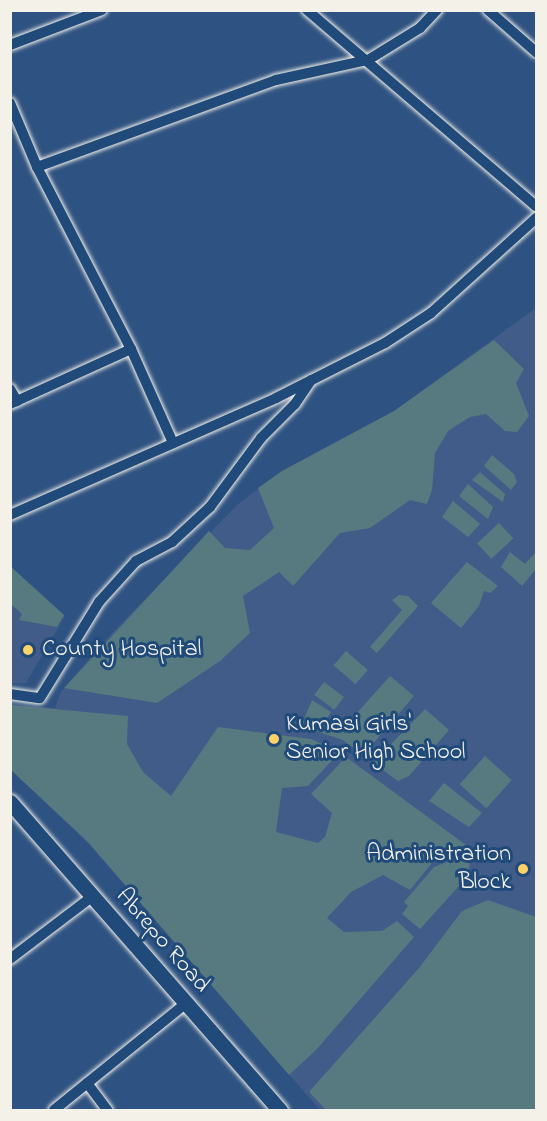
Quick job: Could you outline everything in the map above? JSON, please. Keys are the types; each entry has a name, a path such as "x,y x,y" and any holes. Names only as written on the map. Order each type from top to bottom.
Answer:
{"main road":[{"name":"Abrepo Road","path":"10,802 279,1110"}],"street":[{"path":"10,45 102,10"},
{"path":"307,10 537,206"},
{"path":"37,167 276,80 368,60 420,28 437,10"},
{"path":"488,10 537,52"},
{"path":"10,103 37,167 131,349 173,443"},
{"path":"10,516 311,380 385,343 430,313 535,221"},
{"path":"10,389 14,403 131,349"},
{"path":"10,694 40,698 99,602 136,561 172,542 210,507 261,438 295,404 311,380"},
{"path":"10,959 93,896"},
{"path":"54,1110 186,1002"},
{"path":"87,1083 107,1110"}],"shaded area":[{"name":"Kumasi Girls' Senior High School","path":"536,308 536,1110 320,1110 88,843 11,770 11,703 55,708 60,693 112,633 238,504 282,471 394,411"},
{"name":"County Hospital","path":"10,566 65,616 26,683 11,683"}],"green space":[{"path":"494,340 524,369 516,383 529,416 517,432 505,431 486,414 470,417 448,431 435,453 432,490 427,504 410,500 370,528 340,533 293,586 279,572 243,596 250,633 220,661 157,703 64,688 209,531 225,548 250,550 274,528 258,488 282,471 394,411"},
{"path":"492,455 514,474 517,482 511,490 484,466"},
{"path":"480,472 505,494 503,502 472,480"},
{"path":"468,484 493,507 488,519 459,496"},
{"path":"453,501 480,524 468,537 442,517"},
{"path":"499,523 513,538 491,559 477,543"},
{"path":"510,552 525,564 536,552 536,569 522,586 501,567"},
{"path":"467,562 498,586 490,593 484,591 479,606 461,628 431,603"},
{"path":"10,566 64,615 57,627 19,620 22,614 11,604"},
{"path":"399,595 408,596 418,606 377,653 370,647 402,610 392,600"},
{"path":"346,651 368,670 355,684 334,665"},
{"path":"390,676 414,696 372,745 378,752 370,761 343,740 301,726 312,700 331,712 326,720 340,732"},
{"path":"324,682 344,697 334,710 314,695"},
{"path":"11,705 128,716 127,744 143,772 171,796 218,727 311,739 340,752 308,786 282,788 276,832 318,843 325,837 332,813 311,794 346,757 466,845 432,863 410,890 383,875 351,892 327,918 344,932 382,931 397,921 414,937 316,1050 289,1075 88,842 11,770"},
{"path":"425,709 449,730 409,776 398,781 373,763"},
{"path":"485,756 512,780 486,808 460,784"},
{"path":"444,783 482,813 469,827 429,801"},
{"path":"471,853 468,876 420,929 402,914 408,906 404,902 434,867"},
{"path":"488,900 536,917 536,1110 326,1110 309,1092 419,968 462,911"}],"place":[{"name":"County Hospital","path":"28,650"},
{"name":"Kumasi Girls' Senior High School","path":"274,739"},
{"name":"Administration Block","path":"523,869"}]}
